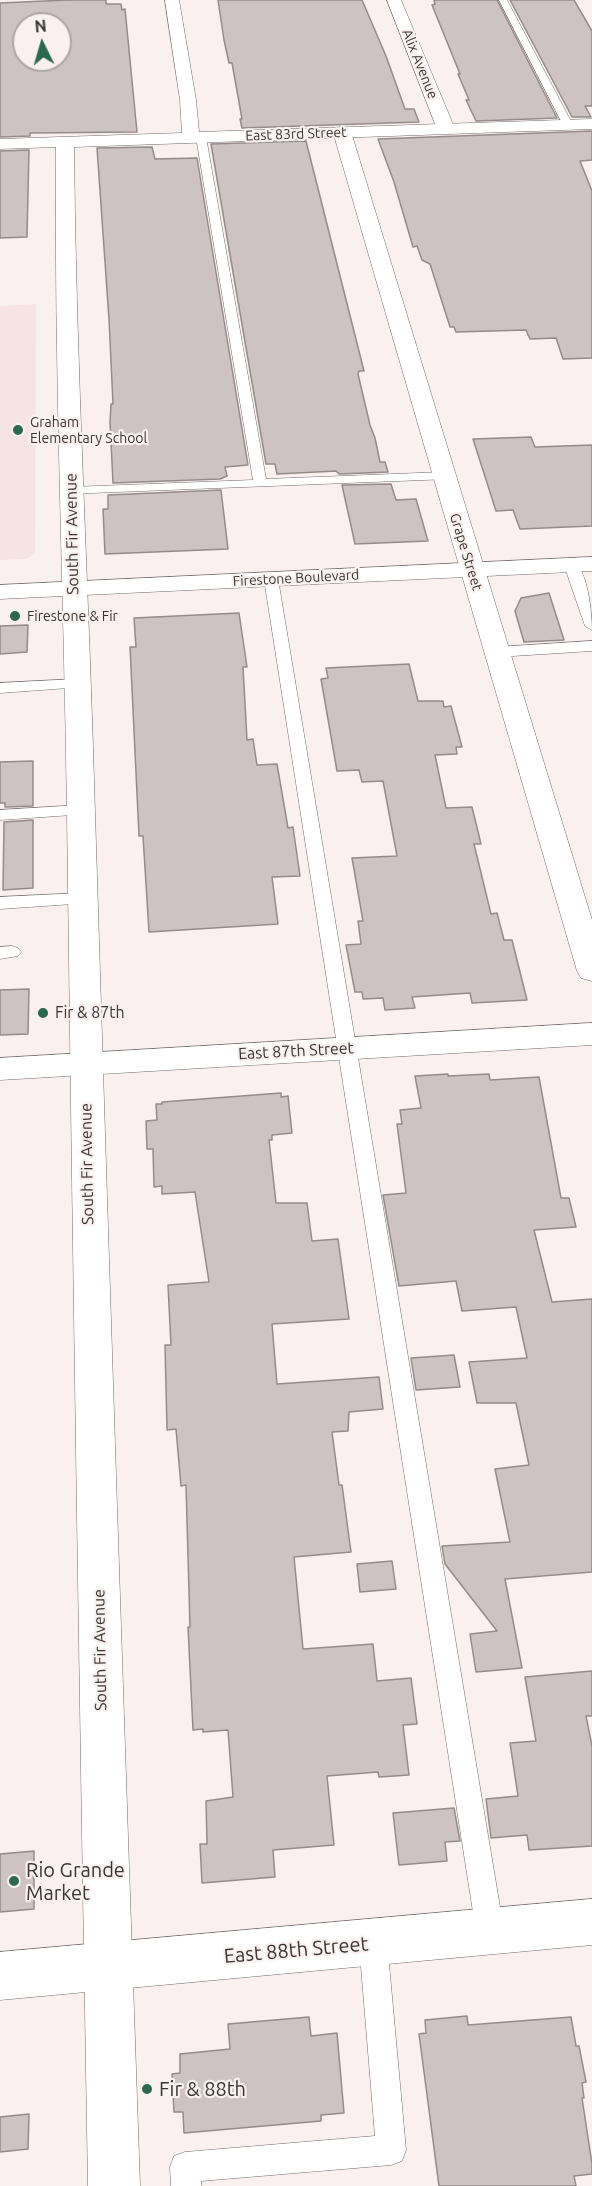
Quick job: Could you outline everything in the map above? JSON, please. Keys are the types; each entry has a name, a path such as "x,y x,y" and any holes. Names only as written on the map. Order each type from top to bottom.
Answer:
{"street":[{"path":"172,0 196,137"},
{"name":"Alix Avenue","path":"394,0 446,129"},
{"name":"East 83rd Street","path":"0,144 592,125"},
{"name":"Grape Street","path":"342,132 592,971"},
{"name":"South Fir Avenue","path":"65,142 65,310 81,810 85,1064 114,2186"},
{"name":"Firestone Boulevard","path":"0,592 581,565"},
{"name":"East 87th Street","path":"0,1069 592,1034"},
{"name":"East 88th Street","path":"0,1976 592,1922"}],"lane":[{"path":"503,0 568,125"},
{"path":"196,137 260,484"},
{"path":"71,491 444,476"},
{"path":"581,565 592,626"},
{"path":"271,579 490,1931"},
{"path":"497,652 592,646"},
{"path":"0,688 76,684"},
{"path":"0,815 81,810"},
{"path":"0,903 82,899"},
{"path":"186,2186 185,2167 391,2150 373,1942"}],"shaded area":[{"name":"Graham Elementary School","path":"36,304 35,554 26,559 0,560 0,306"}],"building":[{"path":"106,0 106,4 121,4 122,10 125,9 137,132 30,133 30,136 0,137 0,3"},
{"path":"218,0 362,0 405,109 414,109 419,122 242,128 232,63 229,63"},
{"path":"434,0 497,0 557,118 476,121 466,100 469,100 458,74 460,74 432,5 435,4"},
{"path":"510,0 574,0 592,31 592,106 585,106 591,117 572,117"},
{"path":"592,131 592,160 580,161 592,191 592,358 563,359 556,338 530,339 526,330 456,332 454,327 450,327 430,264 422,260 417,246 413,247 394,182 378,139"},
{"path":"306,141 364,371 359,371 358,374 370,425 380,462 385,462 388,472 339,474 336,471 277,474 275,464 266,464 211,144"},
{"path":"152,147 155,159 197,158 248,465 225,467 227,476 220,479 113,483 110,422 111,404 113,404 109,319 97,148"},
{"path":"29,150 27,237 0,238 0,151"},
{"path":"531,437 535,447 592,445 592,526 520,529 513,510 496,511 473,439"},
{"path":"391,484 396,500 416,499 428,541 355,544 342,485"},
{"path":"221,490 228,549 105,554 103,509 108,509 108,495"},
{"path":"549,593 564,640 524,642 515,611 521,598"},
{"path":"239,613 247,667 243,667 247,740 253,739 257,765 277,764 288,828 293,827 300,876 272,877 278,924 149,932 143,836 139,836 130,647 136,647 134,618"},
{"path":"28,625 27,652 0,654 0,626"},
{"path":"409,664 418,701 443,701 444,707 451,706 462,747 456,747 457,754 435,755 446,808 472,807 481,844 474,844 491,914 497,913 504,940 512,940 527,1000 472,1003 470,993 412,997 415,1008 385,1010 383,998 363,999 362,992 355,992 346,945 361,944 358,921 363,921 352,858 397,856 383,781 362,782 359,770 337,771 321,679 328,678 326,668"},
{"path":"33,761 33,806 5,807 5,803 0,803 0,762"},
{"path":"33,820 33,888 3,890 4,822"},
{"path":"29,989 28,1034 0,1035 0,990"},
{"path":"448,1074 448,1076 489,1074 490,1080 539,1077 561,1198 569,1198 576,1227 534,1230 552,1302 592,1299 592,1572 505,1579 522,1668 476,1672 470,1634 497,1631 445,1564 442,1546 510,1542 495,1469 529,1465 516,1403 477,1403 469,1362 527,1358 516,1307 462,1311 456,1281 399,1286 383,1195 406,1193 397,1124 402,1124 400,1110 421,1108 415,1076"},
{"path":"281,1093 281,1097 288,1096 292,1133 272,1135 272,1140 269,1140 276,1203 307,1203 312,1241 338,1239 349,1319 272,1324 277,1384 379,1377 383,1409 349,1412 348,1431 332,1432 351,1552 294,1557 303,1649 373,1644 377,1681 411,1678 417,1724 403,1725 409,1775 379,1777 378,1772 327,1776 334,1845 273,1850 275,1877 202,1883 200,1844 207,1844 206,1801 233,1797 228,1730 203,1732 203,1729 193,1730 188,1627 190,1627 186,1485 181,1486 176,1429 167,1430 165,1345 171,1345 168,1285 209,1282 195,1192 162,1194 162,1186 154,1187 153,1149 147,1149 146,1121 157,1120 156,1104 162,1104 162,1102"},
{"path":"454,1355 460,1387 416,1390 411,1358"},
{"path":"392,1561 396,1589 360,1592 357,1564"},
{"path":"592,1671 592,1716 586,1716 592,1746 592,1846 529,1850 527,1835 491,1838 486,1799 518,1796 510,1743 536,1741 525,1677"},
{"path":"454,1808 460,1841 445,1842 447,1861 399,1865 393,1813"},
{"path":"34,1851 34,1909 0,1912 0,1854"},
{"path":"467,2016 468,2025 571,2017 586,2082 582,2083 584,2098 582,2098 592,2164 592,2174 574,2176 576,2186 439,2186 419,2034 426,2033 425,2020"},
{"path":"309,2017 311,2036 337,2033 344,2113 321,2115 321,2121 184,2133 183,2112 174,2112 172,2074 180,2073 180,2054 230,2049 228,2024"},
{"path":"29,2114 28,2149 0,2152 0,2117"}],"place":[{"name":"Graham Elementary School","path":"18,430"},
{"name":"Firestone & Fir","path":"15,616"},
{"name":"Fir & 87th","path":"43,1013"},
{"name":"Rio Grande Market","path":"14,1881"},
{"name":"Fir & 88th","path":"147,2089"}]}
